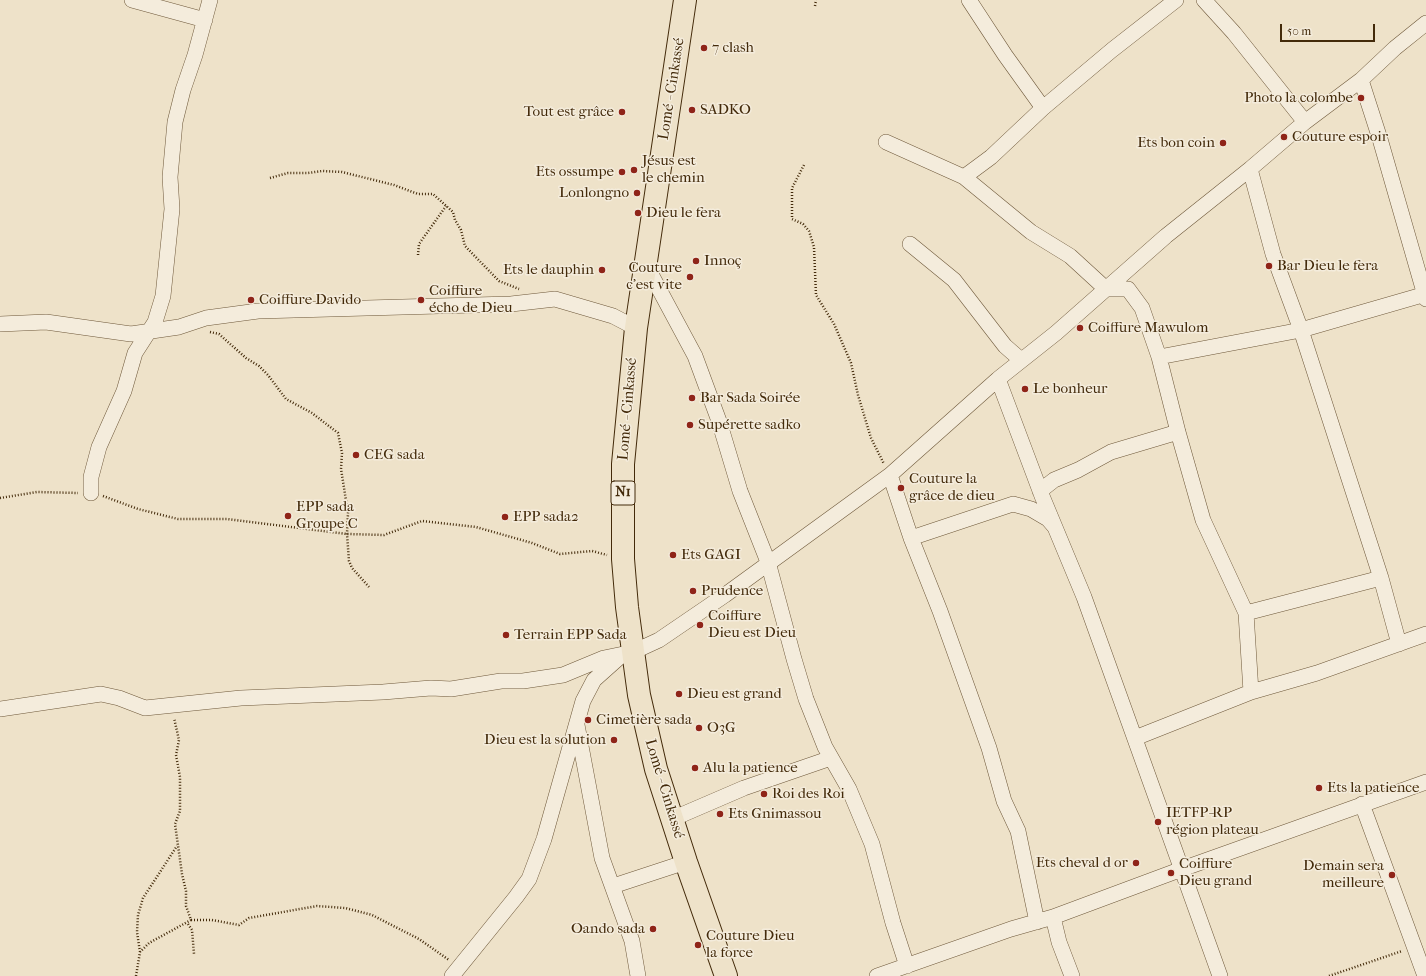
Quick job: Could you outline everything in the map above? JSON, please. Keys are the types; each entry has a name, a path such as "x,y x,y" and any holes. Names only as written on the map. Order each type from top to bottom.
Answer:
{"highway":[{"name":"Lomé - Cinkassé","path":"685,0 636,328 623,464 623,559 628,653 652,756 686,862 726,976"}],"street":[{"path":"132,0 204,20"},
{"path":"91,494 91,477 99,447 124,391 134,353 155,322 163,296 172,209 170,177 175,122 210,0"},
{"path":"964,177 991,157 1043,108 1112,50 1176,0"},
{"path":"1204,0 1234,34 1305,122"},
{"path":"974,2 1005,55 1043,108"},
{"path":"0,710 101,694 119,698 145,708 180,703 306,695 383,692 431,688 451,689 501,681 523,681 563,675 604,658 628,653 659,640 725,595 768,562 890,475 998,379 1056,333 1166,236 1250,169 1305,122 1361,80 1395,48 1426,23"},
{"path":"1159,357 1301,330 1425,296 1361,80"},
{"path":"886,142 964,177 1031,232 1070,256 1106,289 1128,289 1142,308 1159,357 1178,432 1203,520 1246,613 1251,692"},
{"path":"1250,169 1273,254 1301,330 1381,578 1399,644"},
{"path":"910,244 954,280 1005,346 1022,360"},
{"path":"645,263 695,356 719,421 740,491 768,562 800,679 831,758 849,789 872,844 893,923 907,966"},
{"path":"0,324 46,322 131,334 179,328 206,318 258,311 511,304 555,299 613,316 636,328"},
{"path":"998,379 1040,491 1084,597 1220,976"},
{"path":"1040,491 1054,480 1078,470 1111,452 1178,432"},
{"path":"890,475 911,538 940,611 989,748 1004,801 1018,831 1037,922"},
{"path":"911,538 1013,504 1031,509 1048,519 1055,526"},
{"path":"1246,613 1381,578"},
{"path":"1135,738 1251,692 1317,673 1426,634"},
{"path":"456,971 529,879 544,840 576,722 584,701 594,680 628,653"},
{"path":"576,722 602,858 632,941 638,976"},
{"path":"672,818 759,782 797,771 831,758"},
{"path":"877,976 1011,929 1053,917 1182,869 1426,782"},
{"path":"1362,804 1425,976"},
{"path":"613,886 686,862"},
{"path":"1053,917 1059,942 1072,976"}],"path":[{"path":"815,6 816,0"},
{"path":"804,165 792,188 792,219 803,224 809,231 814,247 816,294 834,324 851,362 858,395 871,438 890,475"},
{"path":"270,178 288,173 322,171 342,172 394,185 418,194 433,194 453,212 455,220 461,230 465,246 498,281 519,289"},
{"path":"418,255 419,244 446,206"},
{"path":"197,322 208,331 219,334 246,358 259,366 268,375 286,400 312,413 338,433 342,453 341,469 348,513 347,534 349,561 352,568 369,587"},
{"path":"0,498 37,492 91,494 112,499 138,509 178,519 234,520 347,534 384,535 422,521 476,527 532,543 560,554 592,550 623,559"},
{"path":"180,703 173,713 179,740 176,755 180,776 180,811 175,824 177,846 186,891 186,906 191,920"},
{"path":"136,976 140,952 137,932 138,915 143,898 177,846"},
{"path":"191,920 212,920 239,925 249,918 310,907 345,908 372,915 419,939 456,971"},
{"path":"140,952 149,943 188,924 191,920"},
{"path":"188,924 192,930 194,954"},
{"path":"1328,976 1414,947"}],"place":[{"name":"7 clash","path":"704,48"},
{"name":"Photo la colombe","path":"1361,98"},
{"name":"SADKO","path":"692,110"},
{"name":"Tout est grâce","path":"622,112"},
{"name":"Couture espoir","path":"1284,137"},
{"name":"Ets bon coin","path":"1223,143"},
{"name":"Jésus est le chemin","path":"634,170"},
{"name":"Ets ossumpe","path":"622,172"},
{"name":"Lonlongno","path":"637,193"},
{"name":"Dieu le fera","path":"638,213"},
{"name":"Innoç","path":"696,261"},
{"name":"Bar Dieu le fera","path":"1269,266"},
{"name":"Ets le dauphin","path":"602,270"},
{"name":"Couture c'est vite","path":"690,277"},
{"name":"Coiffure Davido","path":"251,300"},
{"name":"Coiffure écho de Dieu","path":"421,300"},
{"name":"Coiffure Mawulom","path":"1080,328"},
{"name":"Le bonheur","path":"1025,389"},
{"name":"Bar Sada Soirée","path":"692,398"},
{"name":"Supérette sadko","path":"690,425"},
{"name":"CEG sada","path":"356,455"},
{"name":"Couture la grâce de dieu","path":"901,488"},
{"name":"EPP sada Groupe C","path":"288,516"},
{"name":"EPP sada2","path":"505,517"},
{"name":"Ets GAGI","path":"673,555"},
{"name":"Prudence","path":"693,591"},
{"name":"Coiffure Dieu est Dieu","path":"700,625"},
{"name":"Terrain EPP Sada","path":"506,635"},
{"name":"Dieu est grand","path":"679,694"},
{"name":"Cimetière sada","path":"588,720"},
{"name":"O3G","path":"699,728"},
{"name":"Dieu est la solution","path":"614,740"},
{"name":"Alu la patience","path":"695,768"},
{"name":"Ets la patience","path":"1319,788"},
{"name":"Roi des Roi","path":"764,794"},
{"name":"Ets Gnimassou","path":"720,814"},
{"name":"IETFP-RP région plateau","path":"1158,822"},
{"name":"Ets cheval d or","path":"1136,863"},
{"name":"Coiffure Dieu grand","path":"1171,873"},
{"name":"Demain sera meilleure","path":"1392,875"},
{"name":"Oando sada","path":"653,929"},
{"name":"Couture Dieu la force","path":"698,945"}]}
